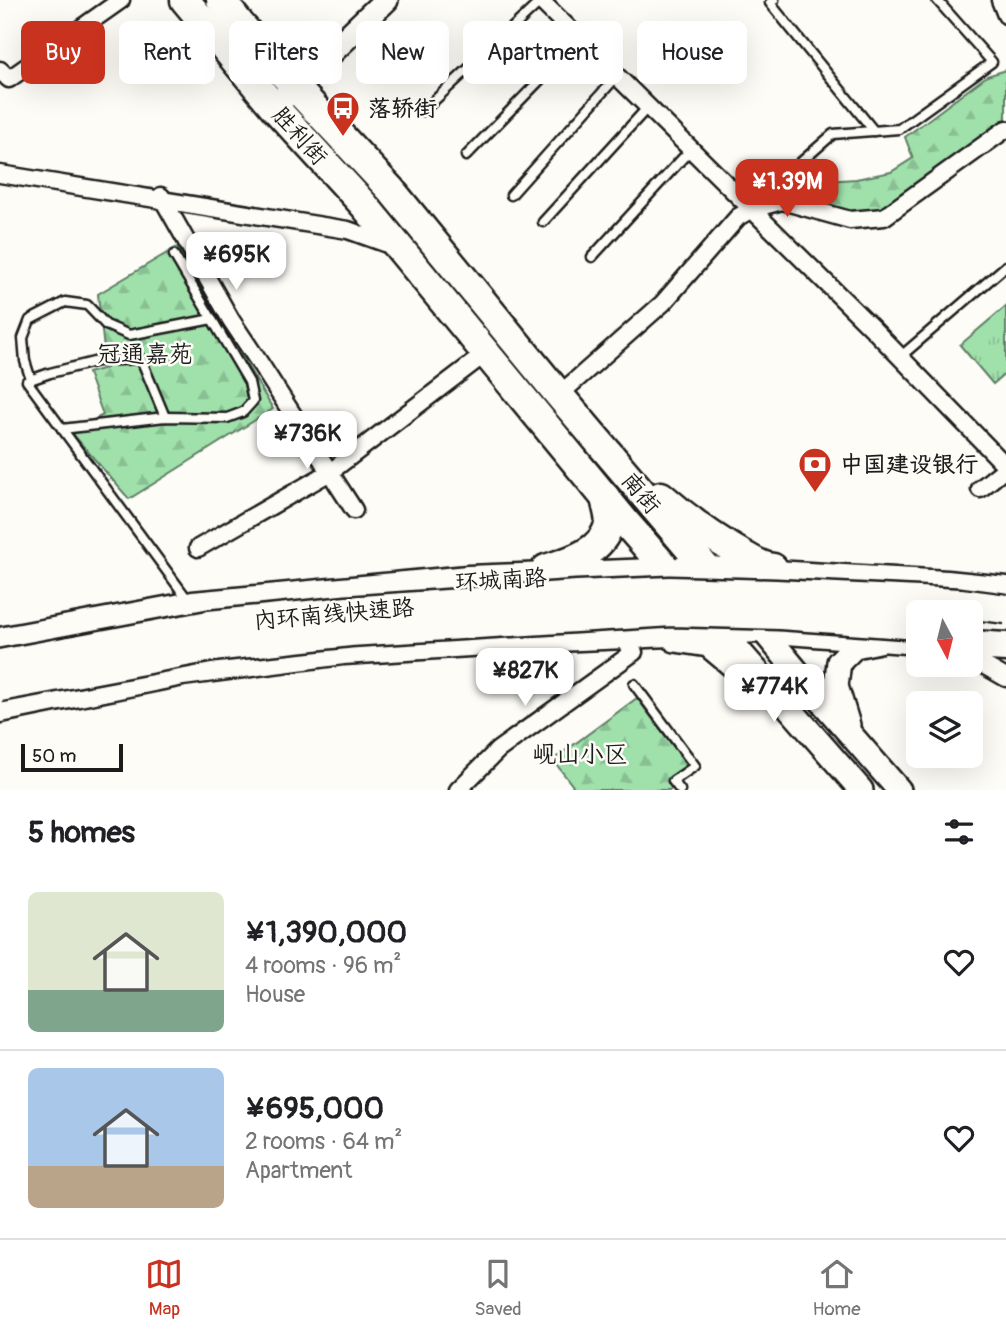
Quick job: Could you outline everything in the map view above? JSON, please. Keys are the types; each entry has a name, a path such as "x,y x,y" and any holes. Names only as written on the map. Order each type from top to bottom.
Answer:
{"highway":[{"name":"胜利街","path":"185,0 274,107 364,205"},
{"name":"南街","path":"221,0 295,87 391,190 559,395 707,570 761,628"},
{"name":"南街","path":"364,205 605,497 720,629"},
{"path":"592,434 682,515 718,541 753,561 764,567 856,580"},
{"path":"513,578 576,559 599,544 610,523 605,497"},
{"name":"环城南路","path":"0,642 193,606 468,580 707,570 1006,591"},
{"name":"内环南线快速路","path":"0,664 209,625 347,611 578,595 670,591 776,594 960,603 1006,609"},
{"name":"内环南线快速路","path":"0,687 212,647 350,632 672,612 780,615 906,624"},
{"path":"13,705 182,671 343,650 761,628 905,639"},
{"path":"984,629 1006,631"},
{"path":"984,646 1006,647"}],"main road":[{"path":"274,107 386,0"},
{"name":"南街","path":"761,628 899,790"},
{"name":"南街","path":"720,629 802,723 852,787"},
{"path":"625,634 708,645 802,723"},
{"path":"849,732 836,686 839,662 855,646 905,639"}],"street":[{"path":"0,70 9,79 121,0"},
{"path":"1000,0 1006,15"},
{"path":"541,1 562,21"},
{"path":"623,82 691,149 747,211 900,357 1006,467 980,489"},
{"path":"559,395 663,303 747,211 782,201 850,220 884,217 1006,129"},
{"path":"0,174 160,194 348,230 400,248"},
{"path":"160,194 231,320 354,510"},
{"path":"198,548 330,472 486,353"},
{"path":"458,790 498,750 634,652 625,634"},
{"path":"984,665 1006,678"}],"lane":[{"path":"774,0 771,4 874,131"},
{"path":"747,211 833,134 900,129 992,62 937,0"},
{"path":"423,111 541,1"},
{"path":"466,156 536,84"},
{"path":"511,195 610,84"},
{"path":"543,222 648,107"},
{"path":"592,257 691,149"},
{"path":"62,429 165,418 227,418 243,412 253,401 250,382 174,255"},
{"path":"900,357 1006,266"},
{"path":"31,380 25,361 23,338 30,320 65,302 88,305 106,325 129,335 212,319"},
{"path":"165,418 141,359 98,361 27,381 193,606"},
{"path":"634,684 695,766 673,781 680,790"}],"green space":[{"path":"1006,70 1006,122 884,208 852,213 787,193 786,187 810,182 856,179 891,172 913,158 905,137 987,76"},
{"path":"177,247 273,409 129,499 71,432 103,415 88,373 106,368 98,294"},
{"path":"1006,306 1006,373 993,384 960,345"},
{"path":"637,698 693,773 670,790 576,790 553,760"}],"place":[{"name":"落轿街","path":"343,138"},
{"name":"中国建设银行","path":"815,494"}],"district":[{"name":"冠通嘉苑","path":"145,354"},
{"name":"岘山小区","path":"580,754"}]}
